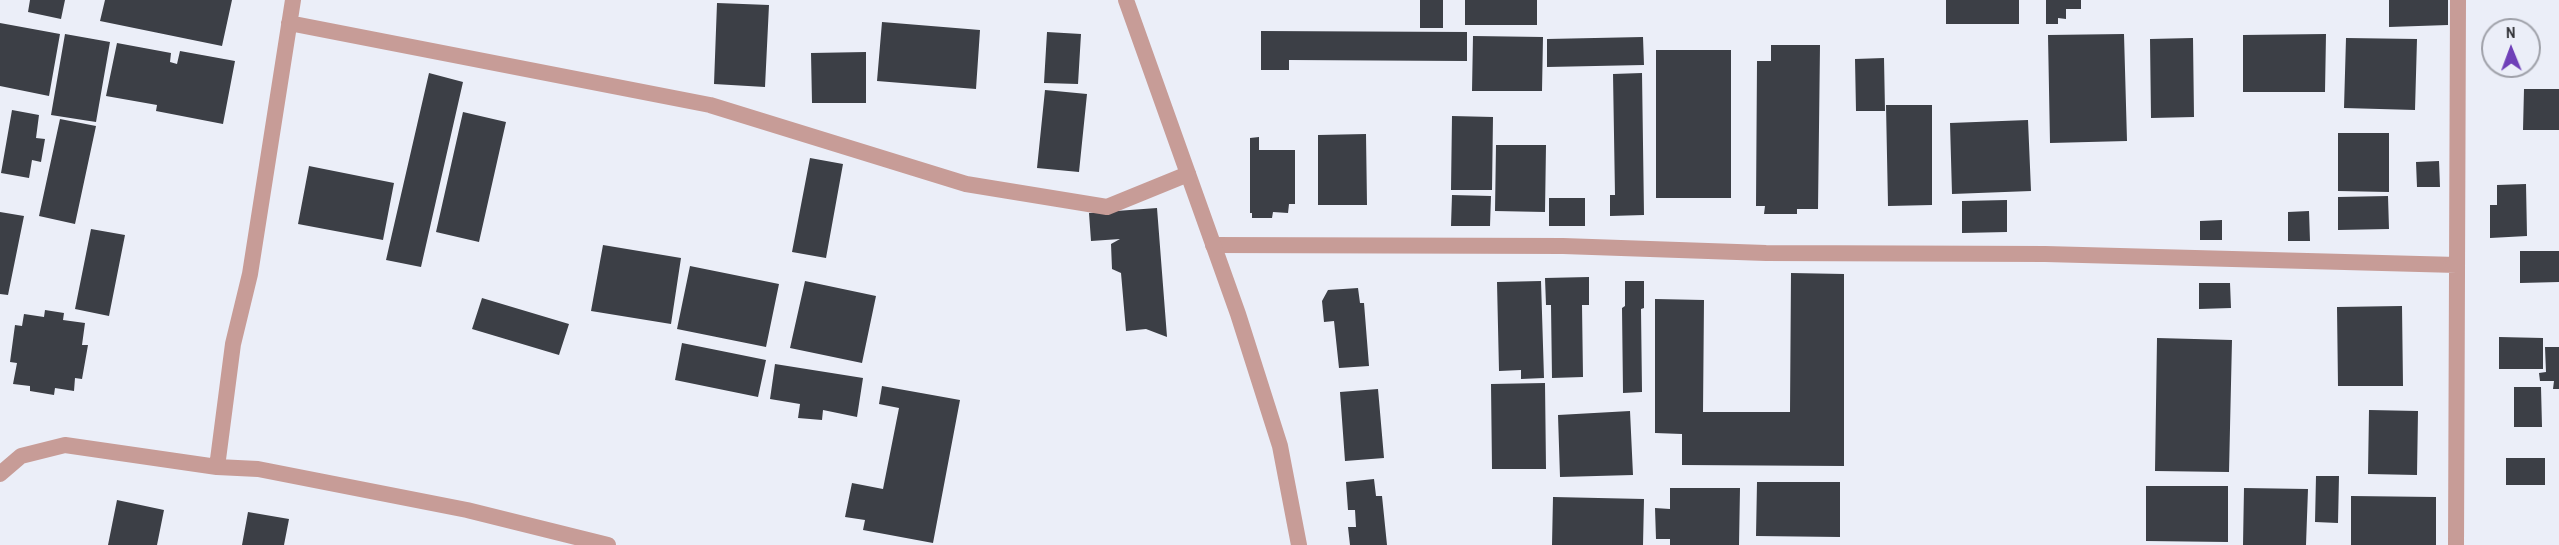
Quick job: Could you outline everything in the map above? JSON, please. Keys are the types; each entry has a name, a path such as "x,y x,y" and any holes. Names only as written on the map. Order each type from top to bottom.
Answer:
{"street":[{"path":"218,467 233,344 250,274 293,0"},
{"path":"1126,0 1213,245 1280,446 1299,545"},
{"path":"2456,545 2458,0"},
{"path":"289,23 710,105 966,184 1107,207 1188,174"},
{"path":"1213,245 1552,246 1766,253 2045,254 2457,265"},
{"path":"0,474 21,456 65,445 218,467 258,469 467,510 608,545"}],"building":[{"path":"30,0 65,0 61,19 28,12"},
{"path":"105,0 232,0 222,46 100,21"},
{"path":"1420,0 1443,0 1443,28 1420,28"},
{"path":"1465,0 1537,0 1537,25 1465,25"},
{"path":"1946,0 2019,0 2019,24 1946,24"},
{"path":"2046,0 2081,0 2081,9 2066,9 2066,19 2058,18 2058,24 2046,24"},
{"path":"2389,0 2448,0 2448,25 2389,27"},
{"path":"717,3 769,5 765,87 714,84"},
{"path":"882,22 980,30 976,89 877,81"},
{"path":"0,23 60,34 49,96 0,86"},
{"path":"1261,31 1467,32 1467,61 1289,60 1289,70 1261,70"},
{"path":"1047,32 1081,34 1078,84 1044,83"},
{"path":"65,34 110,42 96,122 51,115"},
{"path":"2124,34 2127,141 2050,143 2048,35"},
{"path":"2326,34 2325,92 2243,92 2243,35"},
{"path":"1473,36 1543,37 1542,91 1472,91"},
{"path":"1643,37 1644,65 1547,67 1547,39"},
{"path":"2193,38 2194,117 2151,118 2150,39"},
{"path":"2346,38 2417,39 2415,110 2344,108"},
{"path":"117,43 171,53 170,62 177,64 180,51 235,61 223,124 156,111 157,105 106,96"},
{"path":"1771,45 1820,45 1818,209 1797,209 1797,214 1764,214 1765,206 1756,206 1757,61 1771,61"},
{"path":"1656,50 1731,50 1731,198 1656,198"},
{"path":"866,52 866,103 812,103 811,53"},
{"path":"1884,58 1885,111 1856,111 1855,59"},
{"path":"429,73 463,82 421,267 386,260"},
{"path":"1642,73 1644,215 1610,216 1610,195 1615,195 1613,74"},
{"path":"2524,89 2559,89 2559,130 2523,130"},
{"path":"1045,90 1087,94 1079,172 1037,168"},
{"path":"1886,105 1932,105 1932,205 1888,206"},
{"path":"12,110 39,115 36,138 45,139 41,162 32,160 29,178 1,173"},
{"path":"463,112 506,122 479,242 436,232"},
{"path":"1452,116 1493,117 1492,190 1451,190"},
{"path":"60,119 96,126 75,224 39,216"},
{"path":"2028,120 2031,191 1952,194 1950,123"},
{"path":"2338,133 2389,133 2389,192 2338,191"},
{"path":"1366,134 1367,205 1318,205 1318,135"},
{"path":"1259,137 1259,150 1295,150 1295,204 1289,204 1288,213 1273,212 1272,218 1252,218 1252,213 1250,213 1250,138"},
{"path":"1496,145 1546,145 1545,212 1495,211"},
{"path":"810,158 843,164 826,258 792,252"},
{"path":"2439,161 2440,187 2417,187 2416,162"},
{"path":"309,166 394,183 383,240 298,224"},
{"path":"2526,184 2527,236 2490,238 2490,205 2497,205 2497,185"},
{"path":"1452,195 1491,196 1490,226 1451,226"},
{"path":"2388,196 2389,229 2338,230 2338,197"},
{"path":"1549,198 1585,198 1585,226 1549,226"},
{"path":"2007,200 2007,232 1962,233 1962,201"},
{"path":"1157,208 1167,337 1146,329 1126,331 1121,273 1112,269 1111,244 1120,239 1091,241 1089,213"},
{"path":"2309,211 2310,241 2288,241 2288,212"},
{"path":"0,212 24,216 8,295 0,294"},
{"path":"2222,220 2222,240 2200,240 2200,221"},
{"path":"91,229 125,235 109,316 75,309"},
{"path":"603,245 681,258 671,324 591,311"},
{"path":"2520,251 2559,251 2559,282 2520,283"},
{"path":"690,266 779,284 766,347 677,329"},
{"path":"1791,273 1844,274 1844,466 1682,465 1682,434 1655,433 1655,299 1704,300 1703,412 1790,412"},
{"path":"1589,277 1589,305 1582,305 1583,377 1552,378 1551,305 1546,305 1545,278"},
{"path":"805,281 876,296 862,363 790,348"},
{"path":"1541,281 1544,378 1521,379 1521,370 1499,371 1497,282"},
{"path":"1625,281 1644,281 1644,308 1641,309 1642,392 1623,393 1622,308 1625,306"},
{"path":"2199,283 2230,283 2231,308 2199,309"},
{"path":"1358,288 1360,303 1364,303 1369,366 1339,368 1334,321 1324,322 1322,301 1328,290"},
{"path":"482,298 569,324 559,355 472,329"},
{"path":"2402,306 2403,386 2338,386 2337,307"},
{"path":"45,310 64,313 63,320 85,323 82,345 88,345 82,379 75,378 74,391 55,388 54,395 30,391 30,386 13,384 17,363 10,362 15,325 22,326 24,314 44,317"},
{"path":"2499,337 2543,338 2543,369 2499,369"},
{"path":"2157,338 2232,340 2229,472 2155,471"},
{"path":"682,343 766,360 758,397 675,380"},
{"path":"2545,347 2559,347 2559,389 2553,389 2554,381 2540,381 2539,373 2546,372"},
{"path":"775,364 863,378 857,417 823,410 822,420 798,418 800,404 770,399"},
{"path":"1545,383 1546,469 1492,469 1491,384"},
{"path":"882,386 960,400 933,543 863,530 865,520 845,517 852,483 883,489 899,408 879,404"},
{"path":"2514,387 2541,387 2542,427 2514,427"},
{"path":"1378,389 1384,458 1345,461 1340,392"},
{"path":"2369,410 2418,411 2417,475 2368,474"},
{"path":"1630,411 1633,475 1560,477 1558,415"},
{"path":"2506,458 2545,458 2545,485 2506,485"},
{"path":"2316,476 2339,476 2338,523 2315,522"},
{"path":"1374,479 1376,496 1382,496 1387,545 1350,545 1348,527 1356,527 1355,510 1348,510 1346,482"},
{"path":"1757,482 1840,482 1840,537 1756,536"},
{"path":"2146,486 2228,486 2228,542 2146,541"},
{"path":"1670,488 1740,488 1739,545 1670,545 1670,539 1656,539 1655,508 1670,509"},
{"path":"2244,488 2308,489 2306,545 2243,545"},
{"path":"2351,496 2436,497 2436,545 2351,545"},
{"path":"1553,497 1644,499 1643,545 1552,545"},
{"path":"117,500 164,510 157,545 108,545"},
{"path":"248,512 289,519 284,545 242,545"}]}
